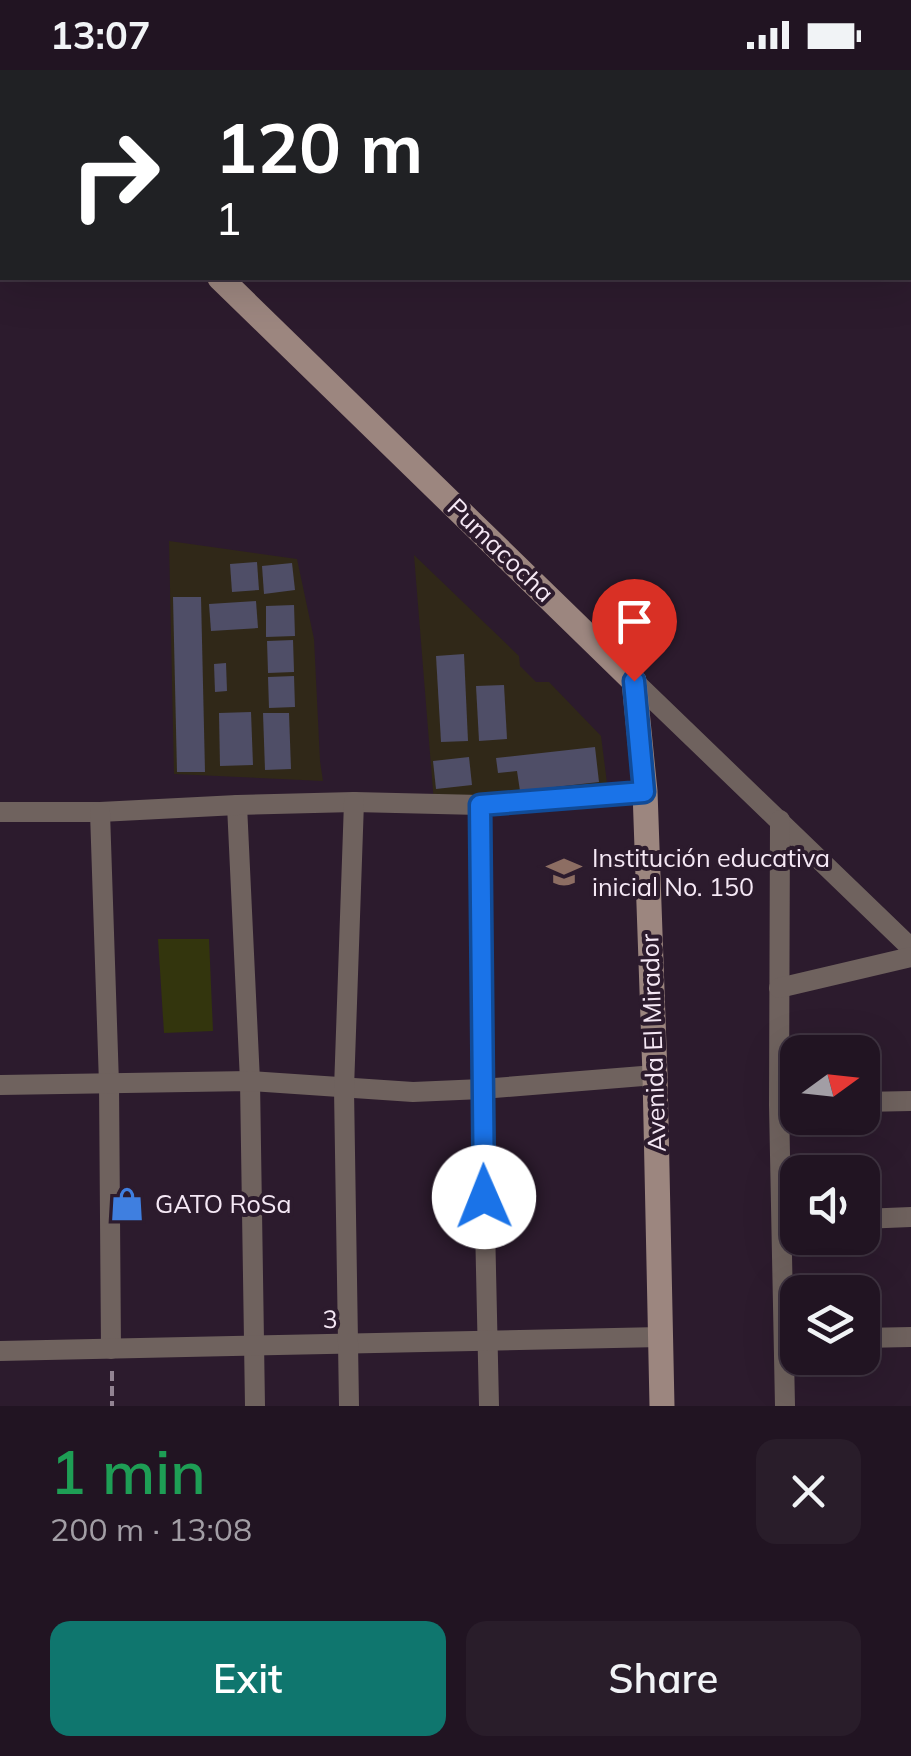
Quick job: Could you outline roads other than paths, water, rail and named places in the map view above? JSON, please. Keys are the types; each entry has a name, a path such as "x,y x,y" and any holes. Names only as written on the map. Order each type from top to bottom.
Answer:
{"street":[{"name":"Pumacocha","path":"222,280 911,948"},
{"name":"Avenida El Mirador","path":"634,681 644,792 655,1075 662,1406"},
{"path":"0,812 354,802 480,805 644,792"},
{"path":"349,1406 344,1089 354,802"},
{"path":"237,804 250,1081 256,1406"},
{"path":"480,805 488,1406"},
{"path":"100,812 112,1349"},
{"path":"780,820 779,988 783,1035"},
{"path":"779,988 911,957"},
{"path":"0,1086 250,1081 413,1092 655,1075"},
{"path":"880,1102 911,1101"},
{"path":"880,1218 911,1217"},
{"name":"3","path":"0,1351 661,1337"},
{"path":"880,1338 911,1337"},
{"path":"785,1406 787,1375"}],"place":[{"name":"Institución educativa inicial No. 150","path":"564,872"},
{"name":"GATO RoSa","path":"127,1204"}]}
